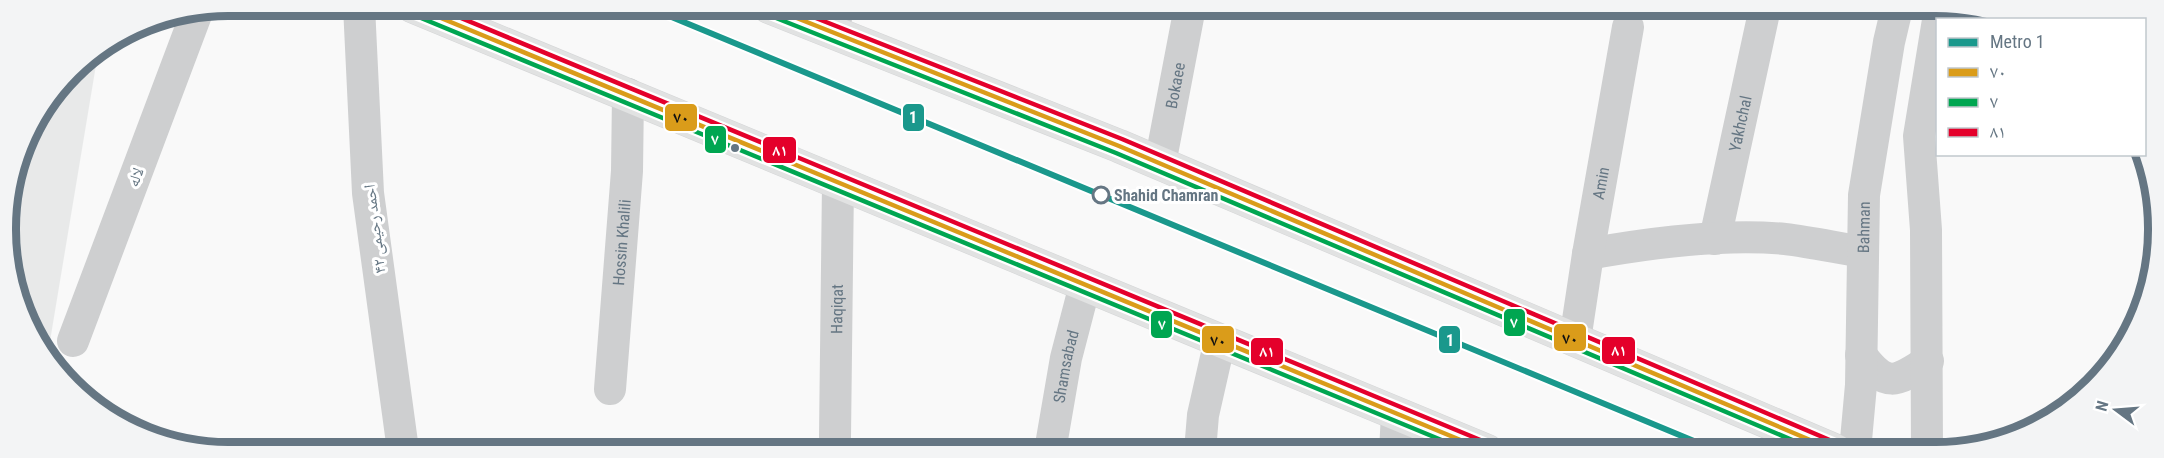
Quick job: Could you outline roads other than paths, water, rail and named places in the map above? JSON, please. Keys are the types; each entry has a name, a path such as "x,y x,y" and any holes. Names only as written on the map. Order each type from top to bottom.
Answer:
{"main road":[{"path":"437,16 1465,442"},
{"path":"818,16 835,19 1160,164 1815,442"}],"street":[{"name":"۴۲ احمد رحیمی","path":"359,16 368,193 402,442"},
{"name":"Bokaee","path":"1160,164 1188,16"},
{"name":"Yakhchal","path":"1715,239 1763,16"},
{"name":"Bahman","path":"1856,442 1861,385 1864,195 1895,16"},
{"name":"لاله","path":"73,341 194,20"},
{"name":"Amin","path":"1575,340 1628,27"},
{"path":"1927,442 1926,230 1919,136 1936,32"},
{"name":"Hossin Khalili","path":"610,389 627,171 628,94"},
{"name":"Haqiqat","path":"835,437 838,182"},
{"path":"1588,254 1636,245 1715,239 1785,239 1863,252"},
{"name":"Shamsabad","path":"1052,442 1066,358 1085,285"},
{"path":"1201,442 1203,415 1220,340"},
{"path":"1861,355 1874,371 1890,380 1903,377 1928,361"},
{"path":"1395,442 1397,414"}],"metro line":[{"name":"1","path":"669,16 1696,442"}],"place":[{"name":"Shahid Chamran","path":"1101,195"}]}
